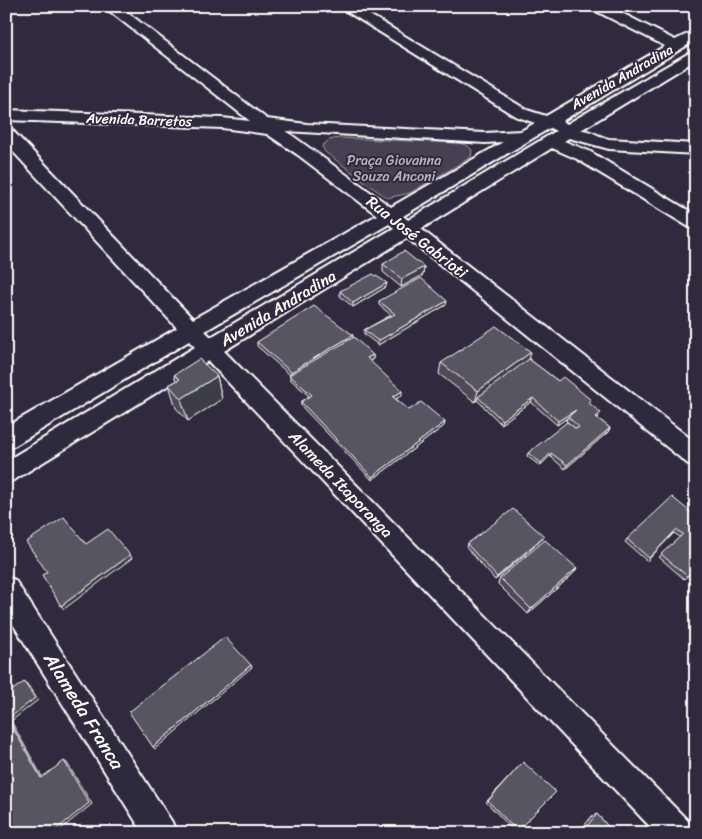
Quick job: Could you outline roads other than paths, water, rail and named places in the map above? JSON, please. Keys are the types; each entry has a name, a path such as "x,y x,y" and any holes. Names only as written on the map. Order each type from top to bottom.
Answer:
{"street":[{"name":"Rua José Gabrioti","path":"110,6 267,126 408,228 696,457"},
{"path":"345,6 521,113 547,121"},
{"path":"597,6 676,46"},
{"name":"Avenida Andradina","path":"6,439 192,329 390,216 696,34"},
{"name":"Avenida Andradina","path":"6,473 696,53"},
{"path":"521,113 529,132 574,150 696,223"},
{"name":"Avenida Barretos","path":"7,128 16,122 34,116 222,123 485,138 512,136 529,132"},
{"name":"Avenida Andradina","path":"547,121 574,126"},
{"path":"574,126 598,142 627,146"},
{"name":"Alameda Itaporanga","path":"7,128 105,241 211,348 678,833"},
{"path":"304,151 309,140 326,130"},
{"path":"602,166 600,161 601,155 606,149 615,146 696,149"},
{"name":"Alameda Franca","path":"6,589 161,833"}],"park label":[{"name":"Praça Giovanna Souza Anconi","path":"394,168"}]}
